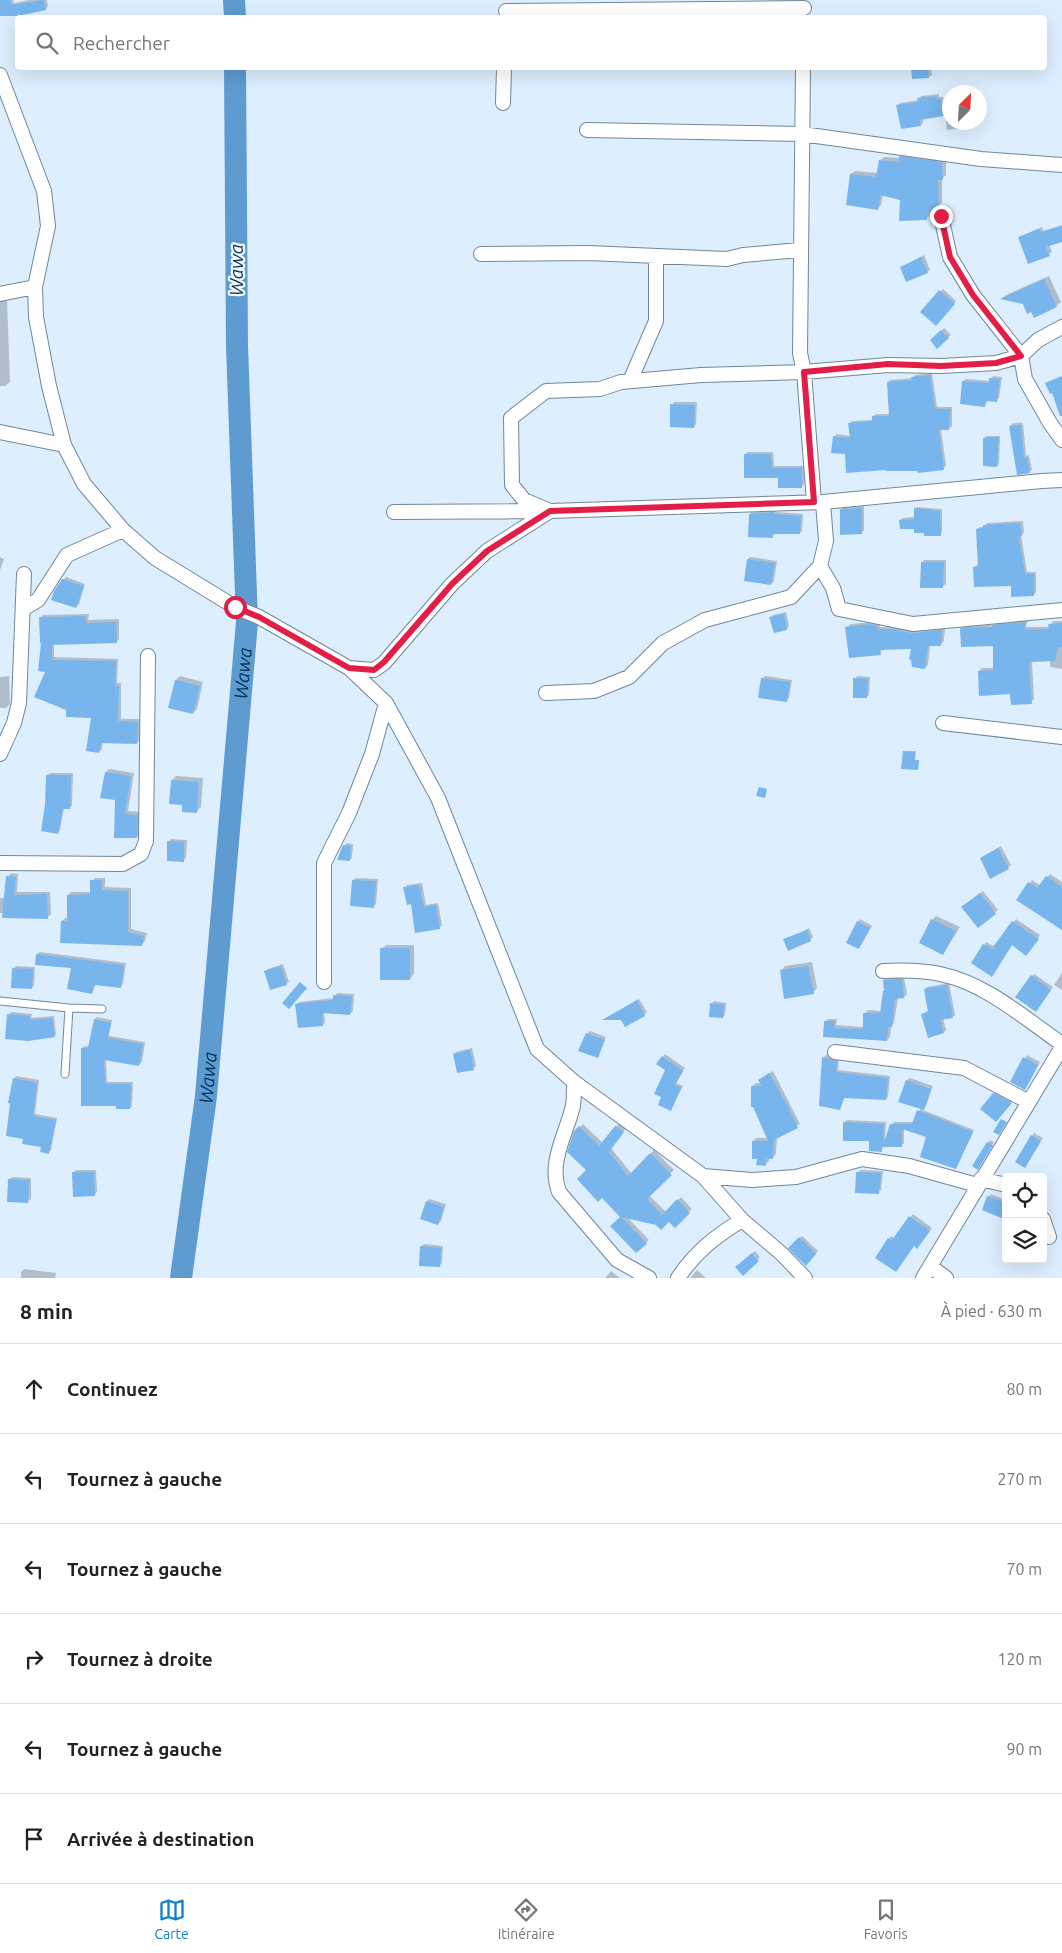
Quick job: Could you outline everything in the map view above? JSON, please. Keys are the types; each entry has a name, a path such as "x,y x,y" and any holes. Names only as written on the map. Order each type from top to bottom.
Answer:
{"street":[{"path":"506,10 804,8"},
{"path":"503,103 504,70"},
{"path":"546,692 594,692 629,677 663,644 705,620 790,597 820,566 826,541 818,502 804,372 800,353 803,70"},
{"path":"0,75 44,191 48,226 35,287 38,326 49,386 64,445 84,484 123,530 155,558 235,607 259,617 349,668 386,703 438,798 537,1049 574,1082 703,1176 742,1220 782,1254 805,1278"},
{"path":"587,130 802,134 981,160 1062,165"},
{"path":"941,216 950,257 973,295 1021,356 1025,379 1062,440"},
{"path":"481,254 588,253 727,259 800,250"},
{"path":"630,381 656,320 656,256"},
{"path":"0,294 35,287"},
{"path":"550,511 524,500 512,485 511,418 546,391 600,389 621,382 701,375 804,372 888,364 941,366 996,363 1021,356 1038,340 1062,327"},
{"path":"0,432 64,445"},
{"path":"394,512 550,511 818,502 1042,480 1062,480"},
{"path":"349,668 374,670 384,662 452,584 487,551 550,511"},
{"path":"22,609 38,600 67,555 123,530"},
{"path":"820,566 833,588 839,609 913,624 1062,610"},
{"path":"0,754 14,723 19,703 24,574"},
{"path":"0,863 123,864 141,854 146,841 148,656"},
{"path":"324,982 324,862 349,813 372,754 386,703"},
{"path":"943,723 1062,737"},
{"path":"883,971 913,970 945,975 984,991 1062,1046 926,1272 946,1278"},
{"path":"835,1052 964,1068 1028,1102"},
{"path":"574,1082 573,1105 557,1155 555,1180 559,1192 617,1260 649,1278"},
{"path":"703,1176 752,1180 796,1177 862,1160 909,1166 979,1182 1002,1185"},
{"path":"678,1278 687,1265 715,1237 742,1220"},
{"path":"1047,1230 1049,1236"}],"lane":[{"path":"0,1001 68,1008 102,1009"},
{"path":"65,1074 68,1008"}],"building":[{"path":"0,0 11,0 11,5 44,0 46,10 15,16 0,16"},
{"path":"911,70 928,70 929,78 912,79"},
{"path":"936,96 937,99 941,99 942,116 920,120 921,126 901,129 896,105 918,102 917,98"},
{"path":"899,156 942,162 943,180 938,180 939,208 927,212 927,220 899,221 900,200 880,195 878,210 846,205 850,174 876,177 879,160 899,162"},
{"path":"1062,226 1062,242 1046,247 1050,256 1028,264 1018,237 1039,229 1041,232"},
{"path":"921,257 928,273 906,282 900,267"},
{"path":"1044,279 1057,307 1034,318 1031,312 1027,314 1023,304 1000,299"},
{"path":"939,290 955,304 936,326 920,312"},
{"path":"941,330 949,338 937,349 930,340"},
{"path":"930,375 935,409 950,409 949,430 939,430 944,470 918,473 917,471 886,470 846,473 845,454 831,453 833,436 850,438 848,423 872,421 872,416 889,416 887,382 912,380 911,377"},
{"path":"1062,376 1062,416 1060,416 1052,393 1050,394 1045,383"},
{"path":"989,378 1000,379 997,402 986,401 985,407 960,404 962,381 989,383"},
{"path":"670,404 695,405 694,428 670,427"},
{"path":"1021,425 1024,458 1027,457 1030,473 1017,475 1009,426"},
{"path":"999,437 997,467 983,466 983,438"},
{"path":"744,454 771,454 772,468 802,468 802,488 778,488 778,478 744,478"},
{"path":"862,508 862,534 840,535 840,509"},
{"path":"914,508 940,511 941,536 924,536 924,533 914,533 914,529 900,529 899,520 914,519"},
{"path":"774,512 774,514 801,516 800,534 773,534 773,538 748,537 749,514"},
{"path":"1020,523 1022,536 1019,537 1025,574 1034,574 1034,596 1011,597 1011,586 974,587 973,567 978,566 976,529 983,528 983,525"},
{"path":"747,559 775,563 771,585 744,581"},
{"path":"921,562 944,562 943,588 920,588"},
{"path":"62,579 84,586 76,608 51,600 54,591"},
{"path":"784,614 787,630 774,633 769,617"},
{"path":"86,616 86,623 116,622 117,643 52,645 52,660 116,661 115,686 119,686 118,721 138,722 137,744 101,743 99,753 86,751 91,718 66,717 66,710 34,697 45,672 38,671 41,643 39,617"},
{"path":"1026,622 1024,630 1049,629 1048,624 1062,623 1062,647 1058,647 1055,661 1029,662 1032,704 1011,705 1010,694 979,696 978,671 993,670 993,646 961,647 960,628 992,627 992,625"},
{"path":"870,624 877,626 877,629 893,629 912,633 942,630 941,646 928,646 925,669 912,667 911,660 909,659 911,649 880,650 881,655 849,658 845,627"},
{"path":"761,678 790,682 787,702 758,698"},
{"path":"853,678 868,679 867,698 853,698"},
{"path":"175,680 200,686 193,714 168,708"},
{"path":"903,751 915,752 915,760 919,760 918,770 901,769"},
{"path":"105,772 131,776 125,814 138,815 137,838 114,838 115,800 100,798"},
{"path":"46,775 71,775 70,809 63,809 58,834 41,831 45,805"},
{"path":"171,780 199,782 197,813 182,812 182,805 169,804"},
{"path":"759,787 767,789 765,798 756,796"},
{"path":"167,841 184,842 184,862 167,861"},
{"path":"343,845 351,846 350,861 337,860"},
{"path":"998,848 1009,869 990,879 980,858"},
{"path":"6,876 16,877 14,895 47,894 48,919 2,918"},
{"path":"1046,876 1062,887 1062,930 1016,900 1028,882 1037,888"},
{"path":"90,880 102,880 102,890 128,891 128,932 144,936 142,946 60,943 61,921 67,921 67,895 90,894"},
{"path":"352,880 376,881 374,908 350,906"},
{"path":"419,885 424,907 436,905 440,929 415,933 411,904 407,905 403,887"},
{"path":"980,893 996,914 978,928 961,907"},
{"path":"931,919 956,931 943,955 919,943"},
{"path":"857,921 870,928 859,949 846,943"},
{"path":"1012,921 1039,939 1026,956 1012,945 992,977 971,963 983,944 995,950 993,947"},
{"path":"807,930 811,941 788,951 783,939"},
{"path":"380,948 410,948 410,980 380,980"},
{"path":"36,954 124,965 121,988 94,985 92,994 67,989 71,968 35,965"},
{"path":"281,966 287,985 270,990 264,971"},
{"path":"808,966 814,994 784,999 780,970"},
{"path":"12,968 33,969 32,989 11,988"},
{"path":"1031,975 1051,990 1036,1012 1015,997"},
{"path":"902,979 904,998 895,999 892,1027 888,1027 887,1041 823,1037 824,1021 835,1021 834,1028 863,1029 863,1013 880,1013 884,991 883,980"},
{"path":"300,982 307,988 289,1009 282,1003"},
{"path":"947,985 953,1018 940,1020 944,1033 928,1038 921,1014 928,1012 924,989"},
{"path":"333,995 352,996 350,1015 322,1013 323,1026 298,1028 295,1004 333,1000"},
{"path":"637,1000 645,1016 625,1027 621,1020 602,1020"},
{"path":"710,1003 724,1005 723,1018 709,1017"},
{"path":"7,1014 30,1016 30,1020 52,1018 55,1037 28,1041 5,1039"},
{"path":"94,1019 111,1023 107,1038 143,1044 139,1066 104,1060 105,1084 131,1084 130,1109 116,1109 116,1106 81,1106 81,1048 88,1048"},
{"path":"586,1033 605,1040 598,1058 578,1051"},
{"path":"470,1050 474,1070 457,1073 453,1054"},
{"path":"662,1056 683,1071 675,1085 681,1088 671,1111 658,1105 661,1097 654,1094 665,1070 656,1064"},
{"path":"822,1057 837,1061 836,1072 888,1078 886,1100 844,1098 840,1110 819,1106"},
{"path":"1023,1057 1038,1065 1025,1090 1010,1082"},
{"path":"769,1073 798,1128 772,1141 774,1141 773,1159 766,1159 766,1166 756,1165 757,1159 752,1159 752,1141 768,1141 753,1107 751,1107 751,1086 762,1086 758,1080"},
{"path":"13,1078 37,1083 33,1116 56,1120 49,1154 40,1152 41,1147 22,1144 23,1139 6,1136 10,1104 8,1103"},
{"path":"906,1080 931,1089 924,1110 898,1102"},
{"path":"993,1093 1012,1103 996,1122 980,1109"},
{"path":"917,1110 973,1132 956,1169 920,1157 926,1137 902,1129 902,1147 882,1147 882,1152 869,1151 869,1141 843,1141 843,1122 884,1124 883,1145 890,1124 912,1124"},
{"path":"1001,1119 1007,1122 999,1135 993,1132"},
{"path":"579,1126 599,1146 615,1126 624,1132 609,1152 628,1176 650,1153 672,1175 647,1199 662,1215 677,1199 690,1213 675,1228 669,1222 661,1230 656,1225 621,1217 647,1244 636,1253 610,1226 620,1217 602,1198 598,1202 577,1179 586,1170 567,1152 574,1131"},
{"path":"1031,1135 1041,1141 1025,1168 1015,1162"},
{"path":"987,1142 993,1145 978,1170 972,1166"},
{"path":"72,1172 94,1172 95,1196 73,1197"},
{"path":"856,1172 881,1173 879,1194 855,1193"},
{"path":"8,1179 29,1180 28,1203 7,1202"},
{"path":"987,1196 1002,1202 1002,1218 982,1210"},
{"path":"426,1201 444,1207 438,1225 420,1219"},
{"path":"909,1216 930,1231 917,1249 914,1246 896,1272 875,1258 888,1238 892,1240"},
{"path":"799,1237 816,1254 806,1266 788,1248"},
{"path":"420,1246 441,1248 440,1267 419,1266"},
{"path":"752,1253 759,1261 743,1276 735,1267"}],"waterway":[{"name":"Wawa","path":"234,0 235,15"},
{"name":"Wawa","path":"181,1278 206,1096 247,622 237,346 235,70"}],"route":[{"path":"235,607 259,617 349,668 374,670 384,662 452,584 487,551 550,511 814,502 804,372 888,364 941,366 996,363 1021,356 973,295 950,257 941,216"}]}
